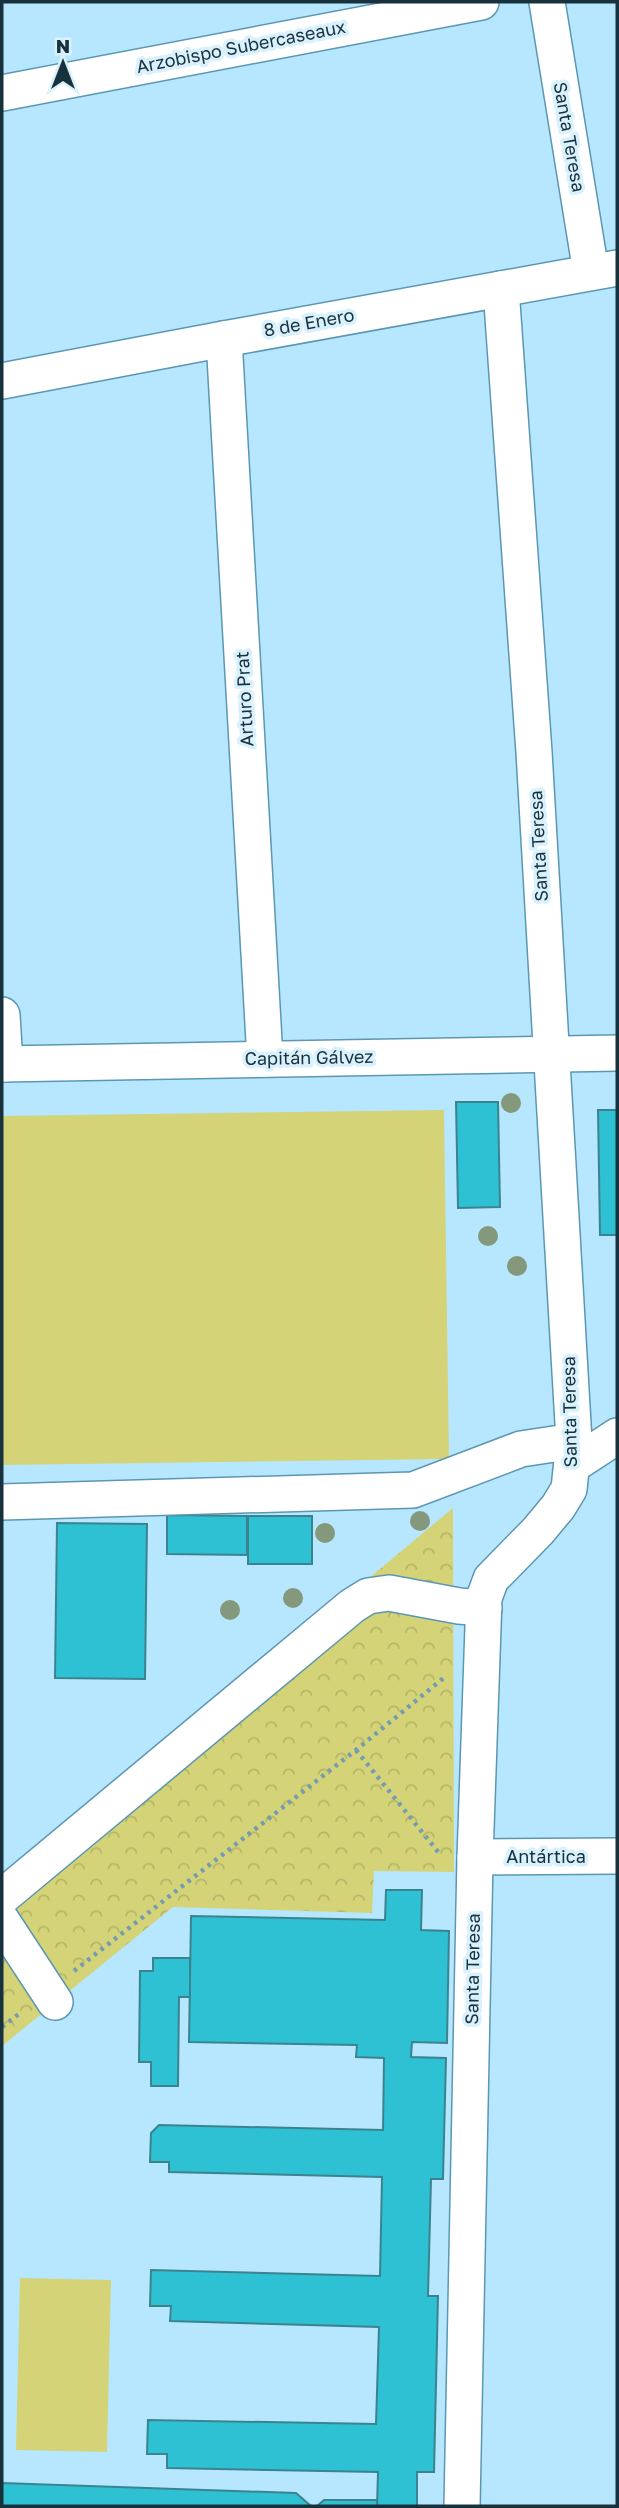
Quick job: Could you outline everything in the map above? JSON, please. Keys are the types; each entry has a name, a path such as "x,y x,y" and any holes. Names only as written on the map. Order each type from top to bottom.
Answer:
{"street":[{"name":"Arzobispo Subercaseaux","path":"2,93 481,2"},
{"name":"Santa Teresa","path":"547,2 604,270"},
{"name":"8 de Enero","path":"2,382 604,270"},
{"name":"Santa Teresa","path":"462,2506 475,1857 484,1598 491,1579 558,1507 569,1489 574,1453 533,738 501,289"},
{"name":"Arturo Prat","path":"224,339 265,1059"},
{"path":"2,1015 3,1064"},
{"name":"Capitán Gálvez","path":"3,1064 617,1053"},
{"path":"2,1502 413,1490 521,1449 574,1453 617,1436"},
{"path":"2,1897 352,1606 368,1596 389,1593 484,1608"},
{"name":"Antártica","path":"475,1857 617,1856"},
{"path":"2,1921 52,1996"}],"path":[{"path":"3,2025 52,1996 484,1644"},
{"path":"356,1750 454,1872 475,1857"}],"green space":[{"path":"444,1110 449,1459 2,1465 2,1116"},
{"path":"453,1508 454,1872 374,1871 372,1913 173,1907 2,2046 2,1884"},
{"path":"20,2278 111,2280 107,2452 16,2450"}],"building":[{"path":"456,1102 498,1102 500,1207 458,1208"},
{"path":"598,1110 617,1110 617,1235 600,1235"},
{"path":"167,1515 247,1516 247,1555 167,1554"},
{"path":"248,1516 312,1516 312,1564 248,1564"},
{"path":"57,1523 147,1524 145,1679 55,1678"},
{"path":"386,1890 422,1890 421,1930 449,1931 447,2043 412,2042 411,2057 446,2058 443,2179 431,2179 428,2296 438,2296 434,2472 417,2472 417,2506 377,2506 378,2472 167,2468 167,2454 147,2454 148,2420 376,2424 379,2327 170,2321 171,2306 150,2306 151,2270 380,2276 382,2177 169,2172 169,2162 150,2162 151,2133 159,2125 383,2130 384,2058 356,2057 357,2045 189,2042 191,1916 385,1920"},
{"path":"153,1958 190,1958 190,1997 179,1997 178,2086 151,2086 151,2062 139,2062 140,1971 153,1971"},
{"path":"2,2483 296,2493 311,2506 2,2506"},
{"path":"324,2500 377,2500 377,2506 317,2506"}]}
